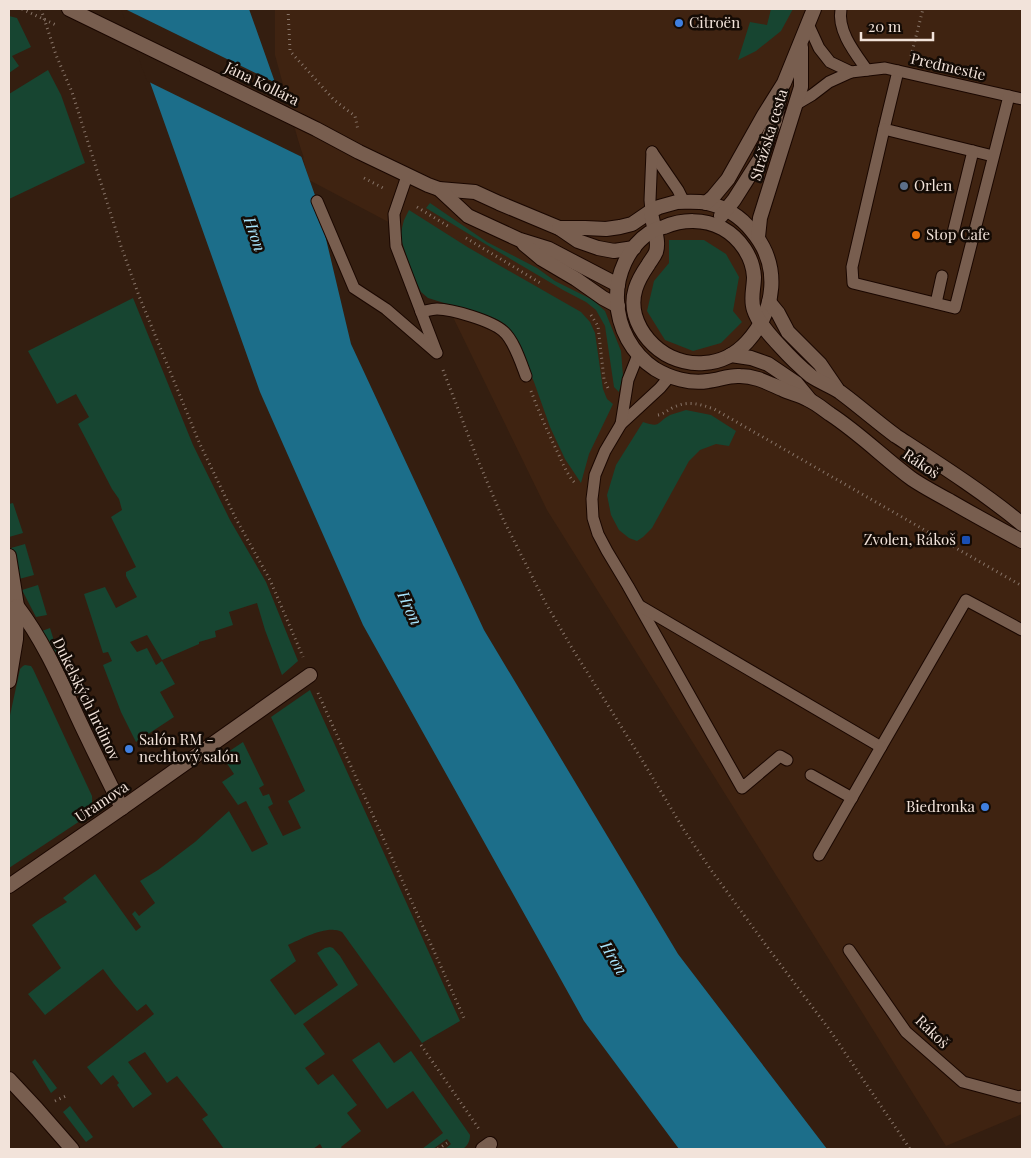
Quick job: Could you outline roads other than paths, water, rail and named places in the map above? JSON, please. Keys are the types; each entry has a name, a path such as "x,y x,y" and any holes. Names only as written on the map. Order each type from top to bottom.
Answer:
{"street":[{"name":"Jána Kollára","path":"69,9 428,185 439,189 475,192 559,228 578,241 598,248 614,251 634,248"},
{"name":"Strážska cesta","path":"726,210 760,159 775,121 784,83 814,9"},
{"name":"Strážska cesta","path":"758,237 760,218 801,87 800,41"},
{"name":"Strážska cesta","path":"706,203 728,180 784,83"},
{"name":"Jána Kollára","path":"439,189 468,216 520,240 549,249 618,285 626,290 632,299"},
{"name":"Jána Kollára","path":"559,228 606,229 620,227 632,224 659,207 684,202 706,203 726,210 743,222 758,237"},
{"path":"706,222 716,219 726,210"},
{"path":"651,211 658,242 655,254 641,274 632,299 635,315 641,330 651,343 664,354 691,364 712,362 731,355 741,348 761,323 769,302 771,273 764,248 758,237"},
{"path":"638,355 631,347 622,327 618,306 618,285 621,272 630,253 650,232 674,223 689,221 706,222 722,228 734,236 744,248 752,264 754,277 752,304 754,312 761,323"},
{"name":"Jána Kollára","path":"520,240 542,259 618,306"},
{"name":"Rákoš","path":"769,302 778,313 788,332 820,364 838,391"},
{"name":"Rákoš","path":"761,323 781,347 812,376 838,391 1022,524"},
{"name":"Rákoš","path":"638,355 652,367 674,378 707,382 728,376 759,378 810,400 842,422 916,482 1022,541"},
{"name":"Rákoš","path":"731,355 750,358 768,364 796,383 810,400"},
{"path":"670,376 682,361"},
{"name":"Dukelských hrdinov","path":"9,556 17,606 16,639 9,681"},
{"name":"Dukelských hrdinov","path":"17,606 32,625 56,670 122,808"},
{"name":"Uramova","path":"9,886 310,675"},
{"path":"9,1079 72,1149"}],"lane":[{"path":"841,9 841,25 850,44 867,70"},
{"path":"808,24 819,48 830,62 851,72"},
{"name":"Predmestie","path":"795,105 829,82 851,72 885,68 1022,99"},
{"path":"902,72 884,129 852,267 853,283 954,308 1008,96"},
{"path":"884,129 993,156"},
{"path":"952,238 973,151"},
{"path":"651,211 652,152 684,202"},
{"path":"317,201 354,288 386,309 437,353 396,246 394,214 407,176"},
{"path":"936,303 942,276"},
{"path":"421,312 436,309 469,315 493,324 504,331 510,340 526,376"},
{"path":"638,355 628,380 621,424 595,475 592,499 593,518 598,534 742,788 780,756 787,760"},
{"path":"621,424 660,388 670,376"},
{"path":"819,855 966,600 1022,630"},
{"path":"638,605 881,748"},
{"path":"812,775 852,798"},
{"name":"Rákoš","path":"849,950 906,1032 963,1082 1022,1096"}],"water":[{"name":"Hron","path":"124,9 249,9 317,201 351,344 484,630 678,954 827,1149 679,1149 584,1021 363,625 260,392"}],"place":[{"name":"Citroën","path":"679,23"},
{"name":"Orlen","path":"904,186"},
{"name":"Stop Cafe","path":"916,235"},
{"name":"Zvolen, Rákoš","path":"966,540"},
{"name":"Salón RM - nechtový salón","path":"129,749"},
{"name":"Biedronka","path":"985,807"}]}
